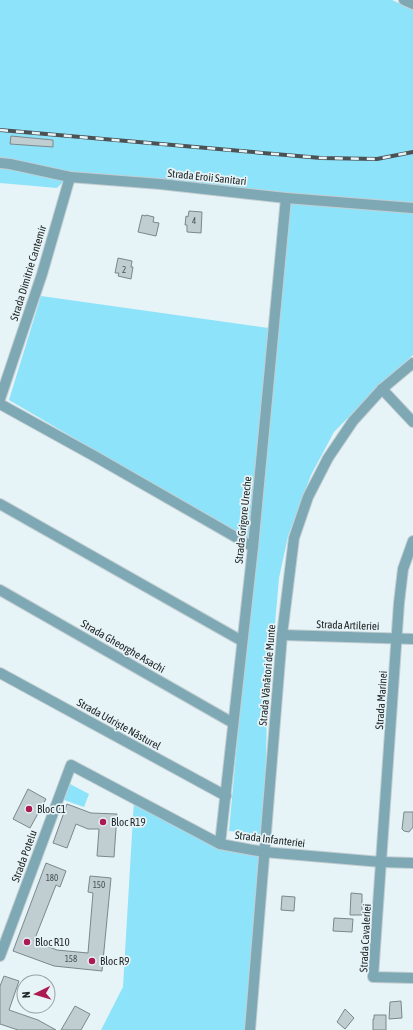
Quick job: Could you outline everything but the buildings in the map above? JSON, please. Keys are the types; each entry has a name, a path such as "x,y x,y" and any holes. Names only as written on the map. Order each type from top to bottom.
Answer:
{"street":[{"path":"404,0 413,4"},
{"name":"Strada Eroii Sanitari","path":"0,163 70,177 160,184 286,198 413,208"},
{"name":"Strada Dimitrie Cantemir","path":"0,399 42,274 70,177"},
{"name":"Strada Grigore Ureche","path":"220,844 252,547 286,198"},
{"name":"Strada Vânători de Munte","path":"250,1030 282,635 294,538 308,497 328,458 352,422 382,389 413,363"},
{"path":"382,389 413,422"},
{"path":"0,404 96,457 252,547"},
{"path":"0,504 242,641"},
{"name":"Strada Marinei","path":"382,862 399,603 404,569 413,541"},
{"name":"Strada Gheorghe Asachi","path":"0,590 234,723"},
{"name":"Strada Artileriei","path":"282,635 413,639"},
{"name":"Strada Udriște Năsturel","path":"0,673 226,796"},
{"name":"Strada Infanteriei","path":"71,765 220,844 264,852 382,862 413,863"},
{"name":"Strada Potelu","path":"0,956 71,765"},
{"name":"Strada Cavaleriei","path":"382,862 373,977 413,978"}],"shaded area":[{"path":"0,0 392,0 413,10 413,355 380,385 334,432 311,475 288,536 279,578 267,716 264,835 229,831 255,544 9,400 41,296 276,329 285,196 71,174 57,188 0,183"},
{"path":"70,784 89,794 84,807 64,800"},
{"path":"134,800 222,849 263,856 248,1030 101,1030 123,987"}],"railway":[{"path":"0,130 321,158 377,159 413,152"}],"place":[{"name":"Bloc C1","path":"29,809"},
{"name":"Bloc R19","path":"103,822"},
{"name":"Bloc R10","path":"27,942"},
{"name":"Bloc R9","path":"92,961"}]}
